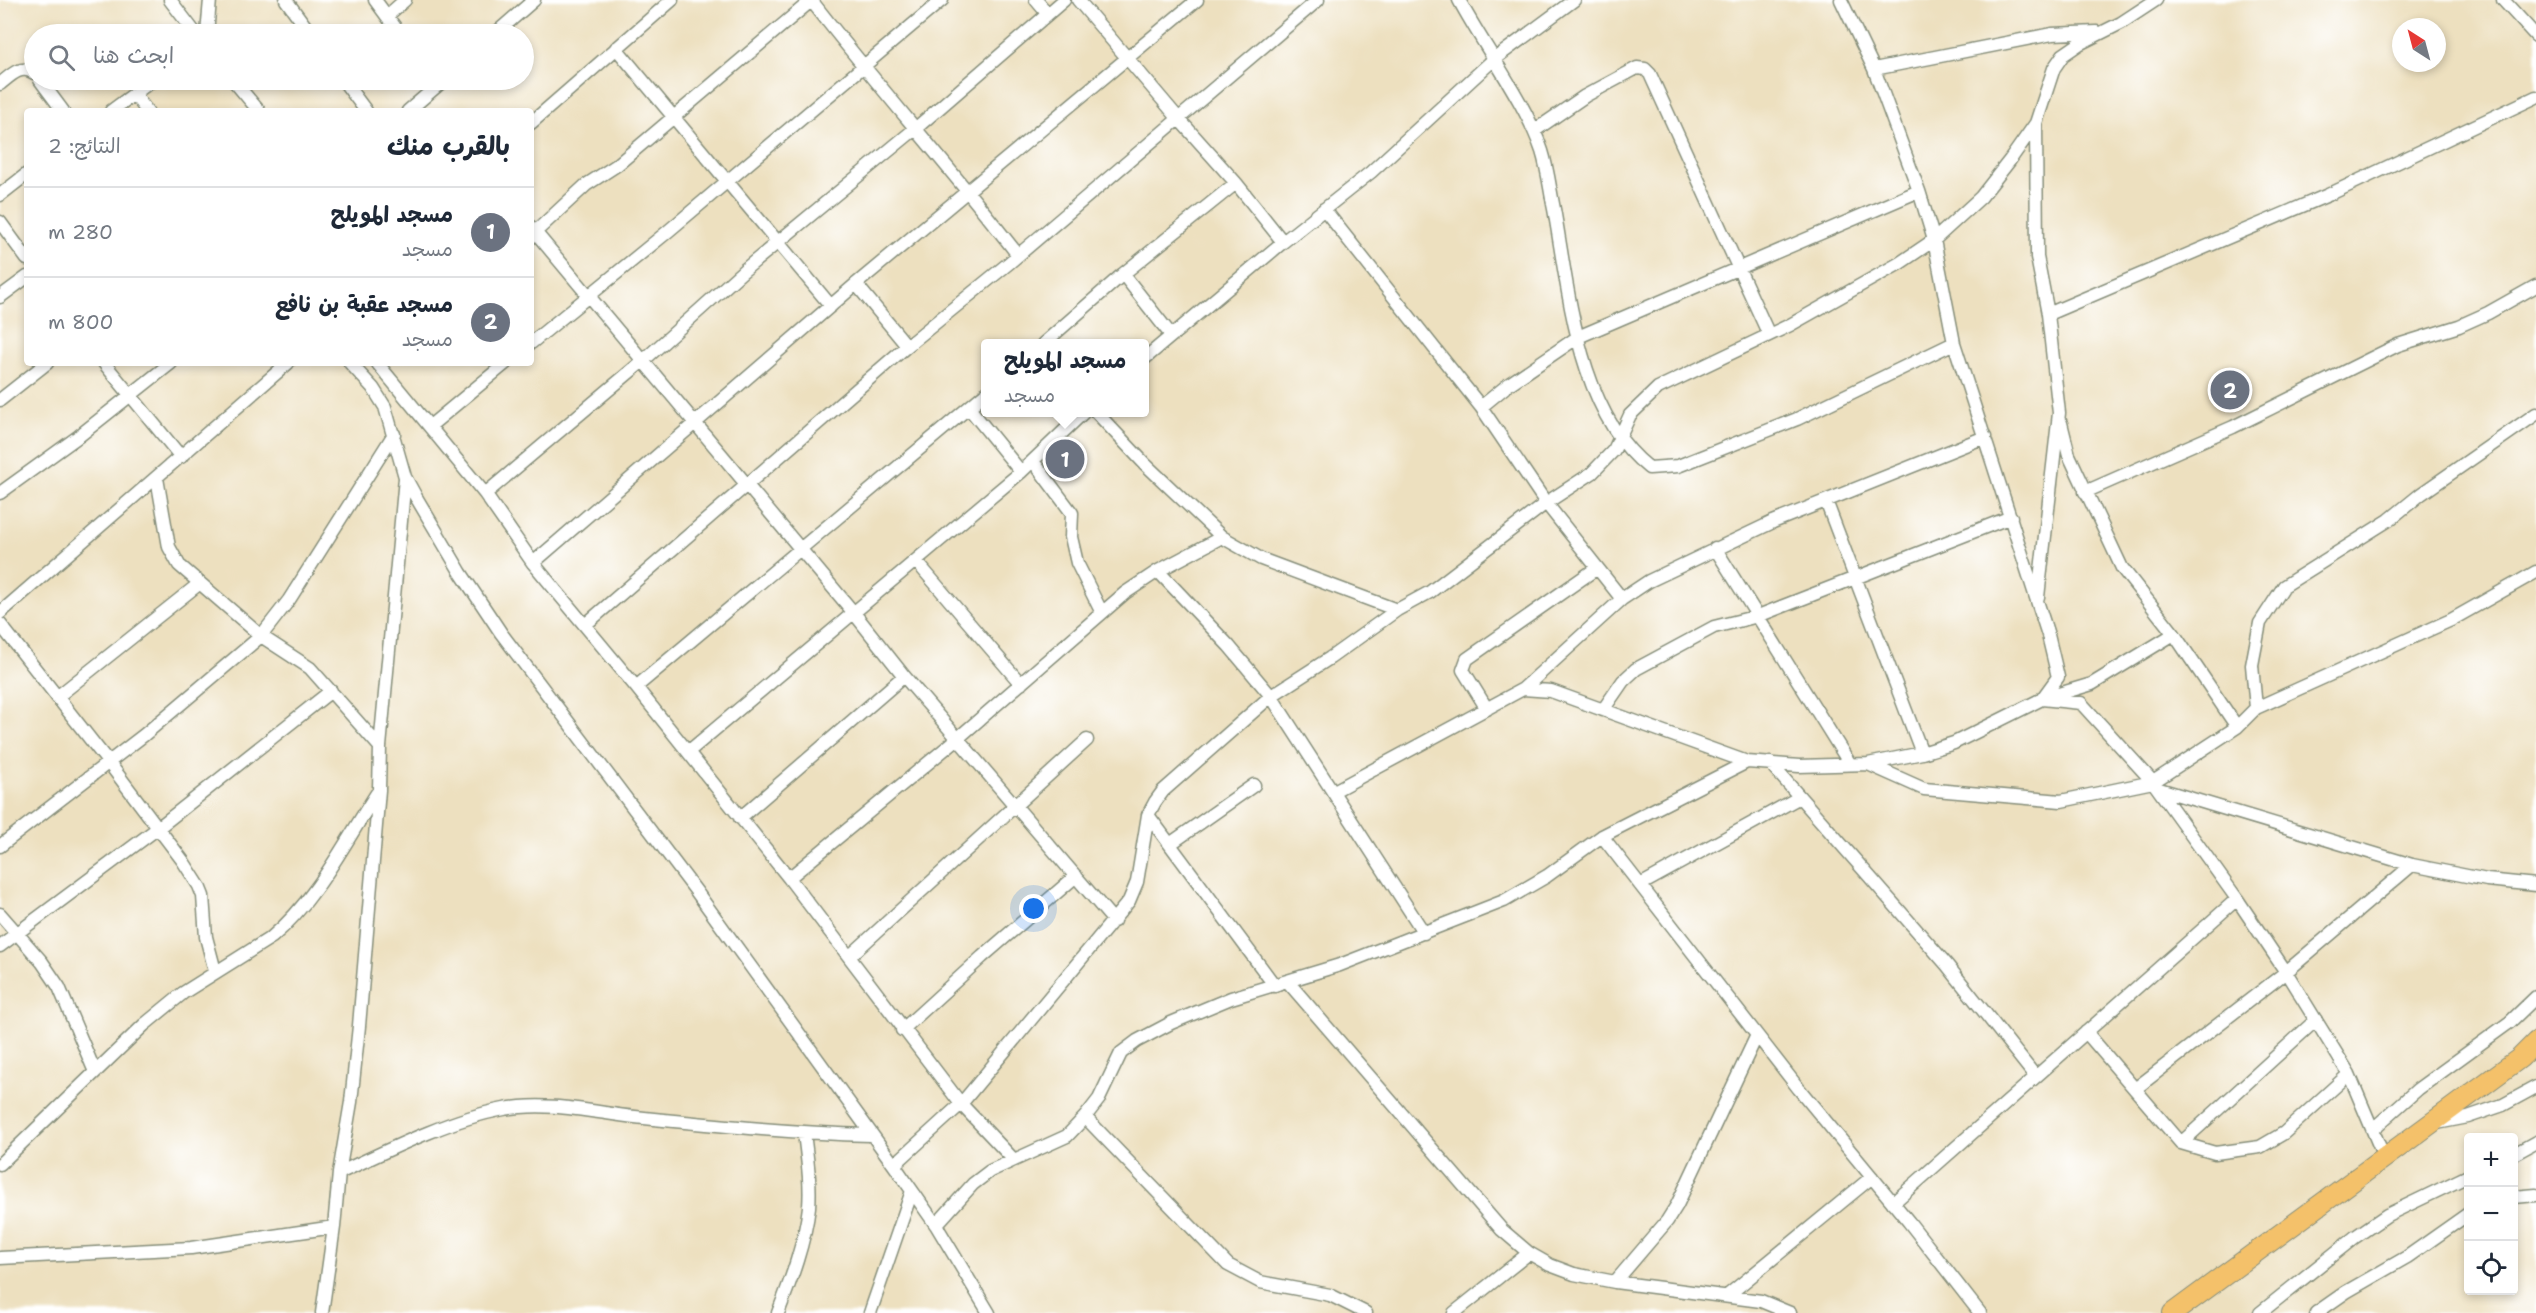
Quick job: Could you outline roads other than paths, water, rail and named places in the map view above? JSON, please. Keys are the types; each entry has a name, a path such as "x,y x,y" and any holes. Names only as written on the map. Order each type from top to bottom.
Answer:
{"main road":[{"path":"2173,1313 2520,1058 2536,1042"}],"street":[{"path":"170,0 188,24"},
{"path":"208,24 210,0"},
{"path":"286,0 304,24"},
{"path":"375,0 393,24"},
{"path":"387,16 405,0"},
{"path":"506,24 534,0"},
{"path":"534,120 672,0"},
{"path":"534,230 586,185 617,165 812,0 862,67 968,191 1018,255"},
{"path":"534,341 591,296 942,0"},
{"path":"1036,0 1047,13"},
{"path":"484,494 1064,0"},
{"path":"1078,0 1236,183 1283,242"},
{"path":"533,562 831,306 1197,0"},
{"path":"585,625 907,346 1255,56 1318,0"},
{"path":"1459,0 1534,131 1547,173 1578,337 1604,410 1620,437 1649,468 1678,466 1797,419 1954,344"},
{"path":"1149,355 1283,242 1371,172 1493,60 1574,0"},
{"path":"1841,0 1874,69 1919,191 1934,240 1954,344 2038,601 2058,677 2042,699"},
{"path":"894,1165 961,1104 1129,901 1137,882 1148,815 1163,792 1271,696 1330,658 1397,610 1430,592 1546,503 1592,473 1607,459 1630,415 1658,388 1769,335 1900,263 1934,240 1981,197 2036,123 2054,69 2063,55 2156,0"},
{"path":"2503,0 2536,36"},
{"path":"1874,69 2052,34 2104,31"},
{"path":"616,48 831,306"},
{"path":"1534,131 1585,96 1637,68 1645,69 1650,74 1769,335"},
{"path":"0,84 24,70"},
{"path":"47,90 61,108"},
{"path":"115,108 139,90"},
{"path":"241,90 256,108"},
{"path":"350,90 364,108"},
{"path":"411,108 429,90"},
{"path":"134,94 145,108"},
{"path":"2048,314 2328,195 2536,97"},
{"path":"2036,123 2037,257 2048,314 2059,413 2069,455 2122,568 2174,634 2237,728"},
{"path":"0,195 24,176"},
{"path":"1049,339 1123,274 1236,183"},
{"path":"1481,407 1525,372 1578,337 1919,191"},
{"path":"1324,209 1481,407 1546,503 1622,599"},
{"path":"0,222 24,256"},
{"path":"534,234 591,296 904,676 1114,921"},
{"path":"1123,274 1172,335"},
{"path":"0,297 24,279"},
{"path":"856,285 907,346"},
{"path":"2085,492 2233,427 2398,345 2459,326 2488,313 2536,286"},
{"path":"0,400 43,366"},
{"path":"106,366 181,457"},
{"path":"0,493 79,436 167,366"},
{"path":"0,613 285,366"},
{"path":"353,366 382,402 394,434 405,477 461,573 501,633 696,891 894,1165 936,1225 989,1313"},
{"path":"363,376 376,366"},
{"path":"381,366 484,494 533,562 789,878 902,1030 961,1104 1014,1160"},
{"path":"430,426 502,366"},
{"path":"636,687 981,397"},
{"path":"969,408 1021,472"},
{"path":"2038,601 2059,413"},
{"path":"2256,708 2252,665 2260,623 2284,586 2389,520 2421,494 2536,414"},
{"path":"688,752 1034,461 1079,417"},
{"path":"1101,417 1145,464 1222,537 1261,559 1397,610"},
{"path":"0,846 109,763 261,636 290,600 394,434"},
{"path":"1334,791 1523,689 1622,599 1649,581 1715,548 1985,437"},
{"path":"1034,461 1072,513 1071,537 1077,563 1102,613"},
{"path":"322,1313 359,1026 379,790 380,747 405,477"},
{"path":"157,478 172,555 178,564 261,636 302,662 380,747"},
{"path":"1826,501 1922,753"},
{"path":"1603,710 1623,681 1636,669 1714,627 1758,616 2011,517"},
{"path":"789,878 957,739 1125,593 1158,571 1222,537"},
{"path":"1715,548 1850,764"},
{"path":"916,561 1021,684"},
{"path":"1486,709 1464,670 1467,659 1597,568"},
{"path":"1158,571 1229,646 1271,696 1424,933"},
{"path":"1868,764 1924,789 2061,801 2156,785 2237,728 2256,708 2451,620 2536,572"},
{"path":"57,697 200,583"},
{"path":"0,624 183,861 203,896 206,937 216,971"},
{"path":"1523,689 1551,691 1747,762 1799,766 1868,764 1922,753 1954,743 2042,699 2092,684 2174,634"},
{"path":"740,818 904,676"},
{"path":"0,946 158,828 331,691"},
{"path":"2042,699 2081,703 2156,785 2237,898 2316,1020 2349,1074 2384,1157"},
{"path":"849,957 1087,740"},
{"path":"936,1225 973,1184 990,1171 1066,1136 1099,1099 1121,1053 1137,1041 1171,1023 1231,998 1288,982 1424,933 1504,901 1547,876 1602,836 1747,762"},
{"path":"1770,764 1947,965 2035,1076"},
{"path":"1170,844 1254,785"},
{"path":"2156,785 2412,865 2487,880 2536,885"},
{"path":"0,1164 32,1136 144,1025 183,993 272,938 297,914 379,790"},
{"path":"1640,885 1800,797"},
{"path":"1148,815 1275,986"},
{"path":"1602,836 1757,1035 1980,1313"},
{"path":"2135,1089 2286,972 2412,865"},
{"path":"902,1030 1076,876"},
{"path":"1893,1203 2237,898"},
{"path":"0,914 59,987 95,1072"},
{"path":"1288,982 1502,1230 1529,1253 1550,1265 1574,1274 1615,1282 1761,1301 1790,1313"},
{"path":"2373,1129 2418,1089 2510,1022 2536,997"},
{"path":"2181,1143 2316,1020"},
{"path":"2086,1032 2181,1143 2215,1153 2260,1147 2284,1133 2349,1074"},
{"path":"1615,1282 1667,1221 1677,1205 1757,1035"},
{"path":"2431,1124 2468,1117 2503,1105 2536,1087"},
{"path":"339,1173 387,1151 480,1115 524,1107 575,1108 804,1133 871,1135"},
{"path":"1085,1117 1228,1265 1260,1282 1330,1295 1365,1313"},
{"path":"778,1313 799,1252 809,1207 809,1169 804,1133"},
{"path":"2518,1152 2536,1142"},
{"path":"1727,1296 1872,1178"},
{"path":"2260,1313 2355,1237 2387,1215 2464,1178"},
{"path":"870,1313 912,1191"},
{"path":"2518,1197 2536,1195"},
{"path":"2316,1313 2346,1292 2407,1257 2464,1217"},
{"path":"0,1258 191,1248 334,1227"},
{"path":"1454,1313 1529,1253"}],"place":[{"name":"مسجد عقبة بن نافع","path":"2230,390"},
{"name":"مسجد المويلح","path":"1065,459"}]}
